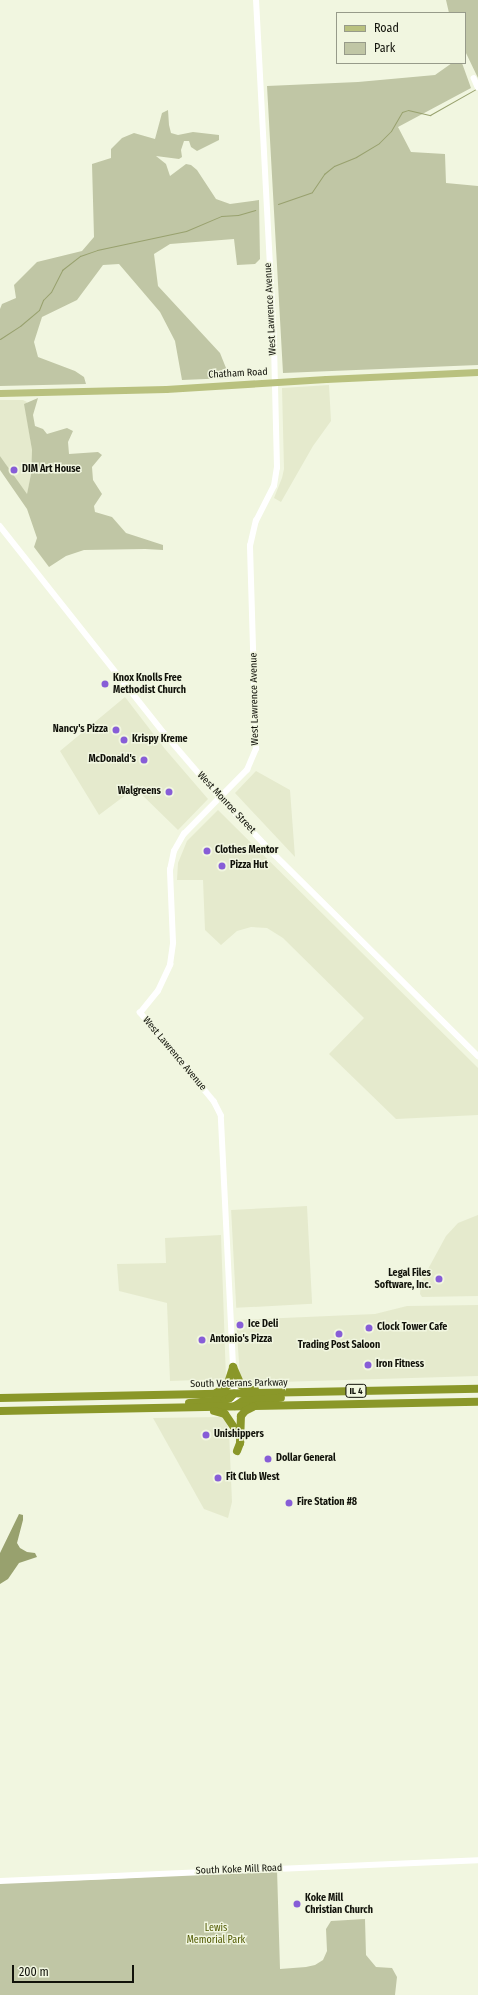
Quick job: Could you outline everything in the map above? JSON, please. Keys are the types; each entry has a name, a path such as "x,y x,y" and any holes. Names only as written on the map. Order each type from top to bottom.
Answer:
{"highway":[{"path":"233,1367 241,1385 249,1390 304,1389 311,1392"},
{"path":"214,1394 228,1386 233,1367"},
{"name":"South Veterans Parkway","path":"0,1398 478,1389"},
{"path":"234,1407 243,1401 337,1395 350,1392"},
{"path":"123,1409 140,1406 225,1400 234,1394"},
{"name":"IL 4","path":"0,1411 478,1402"},
{"path":"236,1451 240,1443 241,1416 245,1411 255,1406"},
{"path":"164,1408 170,1412 218,1411 226,1415 236,1429"}],"main road":[{"name":"Chatham Road","path":"0,393 142,390 478,372"}],"street":[{"name":"West Lawrence Avenue","path":"234,1407 221,1116 214,1102 140,1013 158,991 170,965 173,936 170,870 174,851 184,834 247,770 251,764 256,749 250,546 256,521 271,495 277,475 275,382 256,0"},
{"path":"474,78 478,87"},
{"name":"West Monroe Street","path":"0,526 165,734 221,798 275,855 478,1056"},
{"name":"South Koke Mill Road","path":"0,1881 478,1860"}],"shaded area":[{"path":"329,385 331,421 313,446 281,502 274,498 284,469 282,388"},
{"path":"0,400 23,400 27,402 25,407 32,450 31,474 27,495 0,456"},
{"path":"125,697 165,749 208,799 178,830 135,788 99,815 60,751"},
{"path":"256,771 290,790 295,857 235,793"},
{"path":"218,810 478,1068 478,1115 396,1119 329,1054 364,1018 283,938 267,928 251,927 237,931 221,945 205,930 203,880 177,880 178,863 187,841"},
{"path":"307,1206 312,1304 236,1308 231,1210"},
{"path":"478,1215 478,1296 422,1297 420,1294 421,1282 446,1236 458,1223"},
{"path":"221,1235 226,1379 170,1381 167,1303 119,1291 117,1264 166,1263 165,1238"},
{"path":"478,1305 478,1376 244,1383 240,1376 236,1320 375,1314 407,1306"},
{"path":"224,1417 229,1431 232,1502 228,1518 204,1509 153,1418"},
{"path":"19,1514 23,1515 23,1520 17,1543 20,1548 27,1552 35,1553 37,1557 19,1563 8,1579 0,1584 0,1553"}],"green space":[{"path":"446,0 478,0 478,78 466,53 466,12 449,12"},
{"path":"451,64 462,64 471,88 398,127 411,152 445,154 446,183 478,186 478,365 283,373 267,86 358,82 435,75"},
{"path":"168,110 171,133 178,135 193,132 219,135 219,140 197,151 191,147 189,141 184,141 181,150 182,157 179,159 156,156 166,164 170,176 186,164 191,165 197,170 216,199 230,204 259,200 260,259 255,264 237,265 234,239 170,244 154,254 158,286 220,353 230,378 182,380 175,341 160,312 119,264 103,265 77,300 42,317 34,342 38,357 75,371 84,377 86,384 0,386 0,309 2,304 16,298 14,285 37,262 82,251 94,237 92,164 111,158 111,149 122,138 134,133 155,139 162,113"},
{"path":"38,398 33,415 35,426 43,429 47,434 67,428 73,431 68,442 69,454 98,452 102,455 92,467 93,480 102,494 94,506 95,512 112,517 126,533 163,545 163,550 84,550 66,556 49,567 34,547 37,538 27,509 0,470 0,456 27,494 31,474 32,450 24,404"},
{"name":"Lewis Memorial Park","path":"277,1869 280,1969 306,1967 315,1965 323,1960 327,1951 326,1929 331,1921 365,1919 366,1955 376,1967 392,1968 397,1977 395,1995 0,1995 0,1883 112,1879"}],"waterway":[{"path":"278,204 312,192 324,174 334,166 356,157 379,143 391,131 402,112 408,110 430,115 476,89"},
{"path":"0,339 20,326 39,310 43,300 51,292 62,270 80,256 97,250 186,231 221,216 238,215 255,210"}],"place":[{"name":"DIM Art House","path":"14,470"},
{"name":"Knox Knolls Free Methodist Church","path":"105,684"},
{"name":"Nancy's Pizza","path":"116,730"},
{"name":"Krispy Kreme","path":"124,740"},
{"name":"McDonald's","path":"144,760"},
{"name":"Walgreens","path":"169,792"},
{"name":"Clothes Mentor","path":"207,851"},
{"name":"Pizza Hut","path":"222,866"},
{"name":"Legal Files Software, Inc.","path":"439,1279"},
{"name":"Ice Deli","path":"240,1325"},
{"name":"Clock Tower Cafe","path":"369,1328"},
{"name":"Trading Post Saloon","path":"339,1334"},
{"name":"Antonio's Pizza","path":"202,1340"},
{"name":"Iron Fitness","path":"368,1365"},
{"name":"Unishippers","path":"206,1435"},
{"name":"Dollar General","path":"268,1459"},
{"name":"Fit Club West","path":"218,1478"},
{"name":"Fire Station #8","path":"289,1503"},
{"name":"Koke Mill Christian Church","path":"297,1904"}]}
